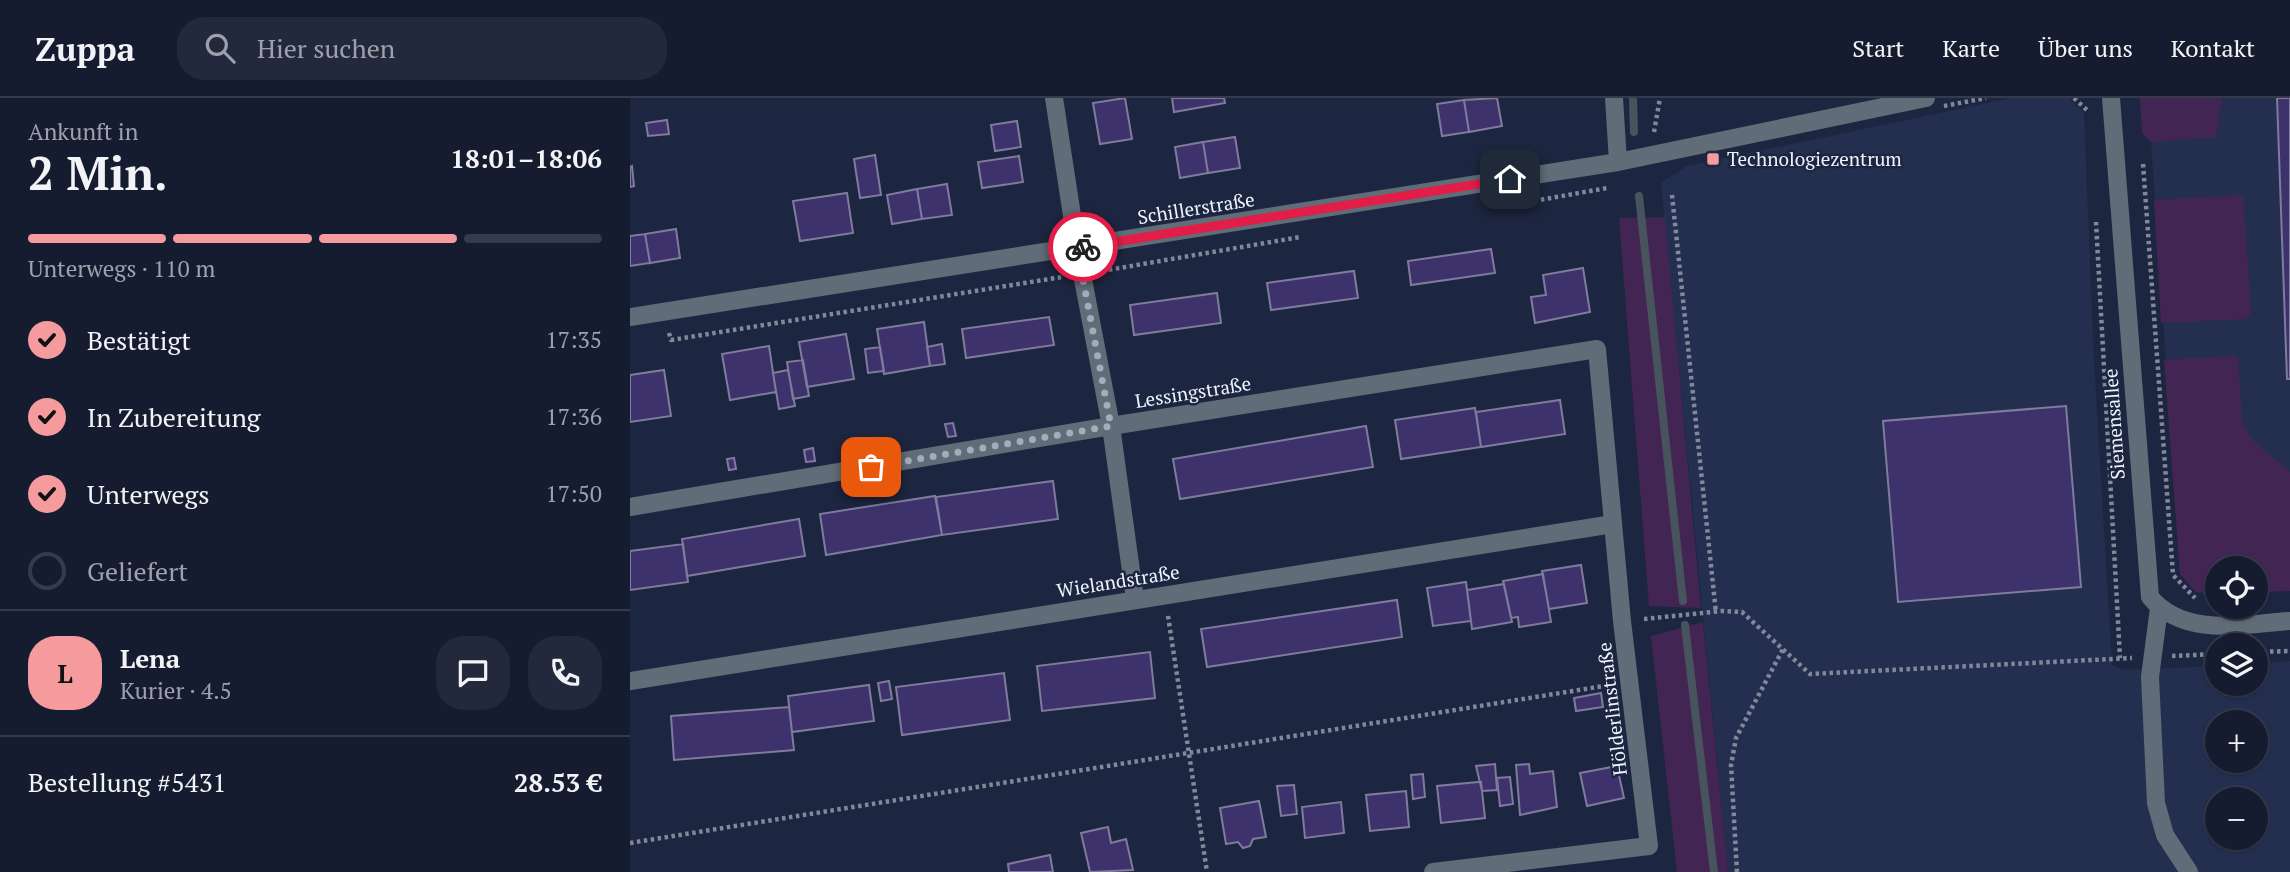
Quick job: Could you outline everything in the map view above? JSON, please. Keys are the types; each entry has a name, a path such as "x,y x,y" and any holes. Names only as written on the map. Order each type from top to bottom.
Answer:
{"street":[{"path":"1054,98 1077,248 1111,426 1135,600"},
{"path":"1614,98 1618,162"},
{"name":"Schillerstraße","path":"630,317 1618,162 1926,98"},
{"name":"Siemensallee","path":"2111,98 2147,581 2150,597 2159,608"},
{"name":"Lessingstraße","path":"630,507 1111,426 1597,349"},
{"name":"Hölderlinstraße","path":"1433,872 1649,846 1613,524 1597,349"},
{"name":"Wielandstraße","path":"630,681 1613,524"},
{"path":"2189,872 2165,835 2156,803 2152,657 2159,608 2199,626 2290,621"}],"path":[{"path":"1654,134 1660,98"},
{"path":"2074,98 2089,113 2090,126"},
{"path":"2143,164 2174,576 2195,598 2205,599"},
{"path":"1672,195 1716,613"},
{"path":"2095,208 2120,658"},
{"path":"1165,595 1207,872"},
{"path":"1660,618 1742,612 1810,674 2205,655"},
{"path":"1737,872 1731,765 1736,738 1783,649"},
{"path":"2268,651 2290,650"},
{"path":"630,843 1630,682"}],"shaded area":[{"path":"2011,98 2069,98 2084,113 2094,363 2112,665 2124,670 2205,667 2205,696 2268,696 2268,662 2290,661 2290,872 1728,872 1661,183 1687,166"},
{"path":"2140,98 2290,98 2290,591 2268,592 2268,556 2205,556 2205,593 2196,592 2180,574 2151,142 2142,133"},
{"path":"2140,98 2222,98 2216,137 2151,142 2142,133"},
{"path":"2243,195 2251,313 2247,319 2161,323 2154,200"},
{"path":"1665,217 1701,608 1649,606 1619,218"},
{"path":"2238,356 2242,422 2252,440 2290,472 2290,591 2268,592 2268,556 2205,556 2205,593 2196,592 2180,574 2164,360"},
{"path":"1703,622 1728,872 1677,872 1651,636"}],"building":[{"path":"1125,98 1132,139 1100,144 1093,103"},
{"path":"1172,98 1224,98 1225,103 1174,112"},
{"path":"1497,98 1502,126 1469,132 1464,100"},
{"path":"2277,98 2290,98 2290,379 2287,379"},
{"path":"1464,100 1469,132 1442,136 1437,104"},
{"path":"667,120 669,134 648,136 646,123"},
{"path":"1017,121 1021,147 995,151 991,125"},
{"path":"1235,137 1240,168 1208,173 1203,142"},
{"path":"1203,142 1208,173 1180,178 1175,147"},
{"path":"875,155 881,195 860,198 854,159"},
{"path":"1019,156 1023,182 982,188 978,162"},
{"path":"632,166 634,186 630,187 630,167"},
{"path":"947,184 952,215 922,219 917,189"},
{"path":"917,189 922,219 892,224 887,195"},
{"path":"847,193 853,233 800,241 793,201"},
{"path":"676,229 680,258 650,263 645,234"},
{"path":"645,234 650,263 630,266 630,236"},
{"path":"1491,249 1495,273 1411,285 1408,261"},
{"path":"1583,268 1590,312 1535,323 1531,297 1546,295 1543,275"},
{"path":"1354,271 1358,298 1271,310 1267,283"},
{"path":"1217,293 1221,323 1134,335 1130,305"},
{"path":"1049,317 1054,345 966,358 962,329"},
{"path":"924,322 930,366 884,374 877,329"},
{"path":"846,334 854,379 807,387 799,342"},
{"path":"942,344 945,364 930,366 927,347"},
{"path":"769,346 776,392 730,400 722,354"},
{"path":"880,347 884,371 868,373 865,349"},
{"path":"803,360 809,396 793,399 787,362"},
{"path":"664,370 671,416 630,422 630,375"},
{"path":"788,370 795,406 779,409 773,373"},
{"path":"1560,400 1565,434 1481,447 1476,412"},
{"path":"2066,406 2081,587 1898,602 1883,421"},
{"path":"1475,408 1481,447 1401,459 1395,420"},
{"path":"953,423 956,436 948,437 945,424"},
{"path":"1366,426 1373,467 1180,499 1173,459"},
{"path":"877,438 879,447 870,448 868,440"},
{"path":"889,440 890,449 882,450 880,442"},
{"path":"813,448 815,461 806,462 804,450"},
{"path":"734,458 736,469 729,470 727,459"},
{"path":"1053,481 1058,519 942,535 936,497"},
{"path":"935,496 942,535 826,555 820,514"},
{"path":"799,519 805,556 687,576 682,539"},
{"path":"683,544 688,582 630,590 630,551"},
{"path":"1581,565 1587,603 1549,609 1542,571"},
{"path":"1543,574 1551,622 1519,627 1518,617 1511,618 1503,581"},
{"path":"1466,582 1471,621 1433,626 1427,588"},
{"path":"1504,584 1512,622 1472,629 1467,590"},
{"path":"1397,600 1402,637 1207,667 1201,629"},
{"path":"1150,652 1155,698 1042,711 1037,666"},
{"path":"1004,673 1010,720 902,735 896,687"},
{"path":"889,681 892,699 881,701 878,683"},
{"path":"869,685 874,721 792,732 788,696"},
{"path":"1601,693 1603,707 1576,711 1574,698"},
{"path":"789,707 794,750 674,760 671,716"},
{"path":"1495,764 1497,790 1482,791 1476,766"},
{"path":"1529,764 1530,774 1553,771 1557,807 1520,815 1516,765"},
{"path":"1617,766 1624,798 1587,806 1580,773"},
{"path":"1423,774 1425,797 1413,799 1411,775"},
{"path":"1510,777 1513,804 1500,806 1497,778"},
{"path":"1481,782 1485,818 1441,823 1437,786"},
{"path":"1294,785 1297,814 1281,816 1277,786"},
{"path":"1406,791 1409,827 1370,831 1366,795"},
{"path":"1259,801 1266,837 1253,839 1250,846 1243,848 1238,842 1226,844 1220,808"},
{"path":"1341,802 1344,833 1305,838 1302,807"},
{"path":"1108,827 1111,843 1126,839 1133,870 1090,872 1081,833"},
{"path":"1050,855 1053,872 1009,872 1008,864"}],"waterway":[{"path":"1633,98 1634,132"},
{"path":"1639,196 1683,601"},
{"path":"1685,625 1714,872"}],"way so far":[{"path":"871,467 1111,426 1077,248 1083,247"}],"place":[{"name":"Technologiezentrum","path":"1713,159"}],"route":[{"path":"1083,247 1510,179"}]}
